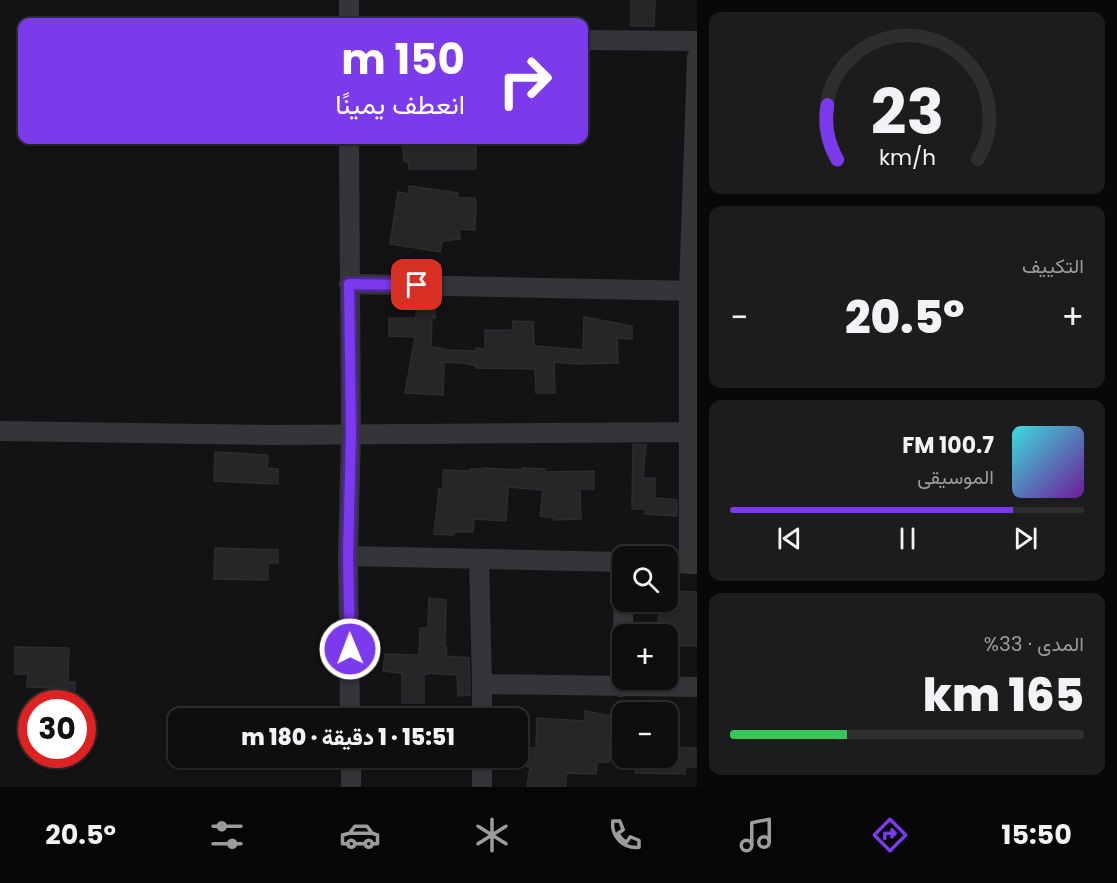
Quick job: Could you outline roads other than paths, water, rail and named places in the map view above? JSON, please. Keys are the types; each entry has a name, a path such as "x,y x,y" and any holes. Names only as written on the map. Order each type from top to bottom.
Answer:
{"street":[{"path":"349,0 349,18"},
{"path":"588,40 697,41"},
{"path":"678,563 693,564 693,291 697,57"},
{"path":"349,144 350,708"},
{"path":"349,284 693,291"},
{"path":"0,431 272,435 693,432"},
{"path":"348,556 612,562"},
{"path":"479,559 482,708"},
{"path":"482,684 612,687"},
{"path":"678,687 697,687"},
{"path":"351,768 351,787"},
{"path":"482,768 482,787"}]}
